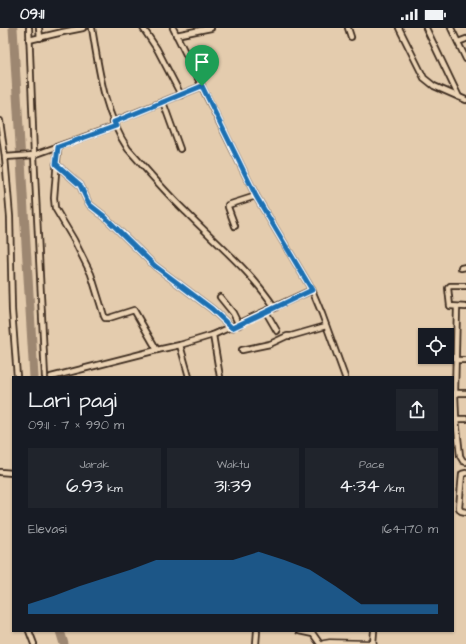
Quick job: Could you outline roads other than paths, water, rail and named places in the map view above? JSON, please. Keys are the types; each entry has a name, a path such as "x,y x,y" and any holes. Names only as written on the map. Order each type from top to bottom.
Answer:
{"street":[{"path":"29,28 33,155 45,376"},
{"path":"39,28 40,38"},
{"path":"29,40 40,38 62,30 83,28"},
{"path":"92,28 103,91 114,124 128,148 184,210 251,277 275,308"},
{"path":"143,28 157,49 181,95"},
{"path":"173,28 256,196 312,290 345,376"},
{"path":"176,35 211,28"},
{"path":"348,28 351,37"},
{"path":"399,28 424,78 434,86 466,100"},
{"path":"426,28 459,97"},
{"path":"451,28 466,59"},
{"path":"458,42 466,39"},
{"path":"7,157 33,155 58,147 163,102 203,88"},
{"path":"163,102 180,149"},
{"path":"0,121 7,157 11,233 12,310 17,376"},
{"path":"58,147 54,198 55,208 74,240 91,274 104,316 105,318 109,318 134,310 157,350"},
{"path":"56,164 80,185 90,205 104,216 155,266 212,309 232,328"},
{"path":"235,226 228,206 256,196"},
{"path":"466,286 450,286 448,288 449,305 457,307 466,306"},
{"path":"55,376 213,336 312,290"},
{"path":"220,297 233,313 239,325"},
{"path":"457,307 457,360 455,393 456,419 460,456 463,462 466,462"},
{"path":"266,312 277,331"},
{"path":"242,350 270,344 287,336 326,326"},
{"path":"213,336 220,376"},
{"path":"180,345 189,376"},
{"path":"457,360 466,360"},
{"path":"455,393 466,393"},
{"path":"456,419 466,419"},
{"path":"0,472 12,472"},
{"path":"466,473 462,474 459,508 461,511 466,512"},
{"path":"29,632 34,644"},
{"path":"256,644 257,632"},
{"path":"304,632 313,634 320,644"},
{"path":"324,644 373,644 374,632"}],"waterway":[{"path":"13,28 34,376"},
{"path":"60,632 64,644"}]}
